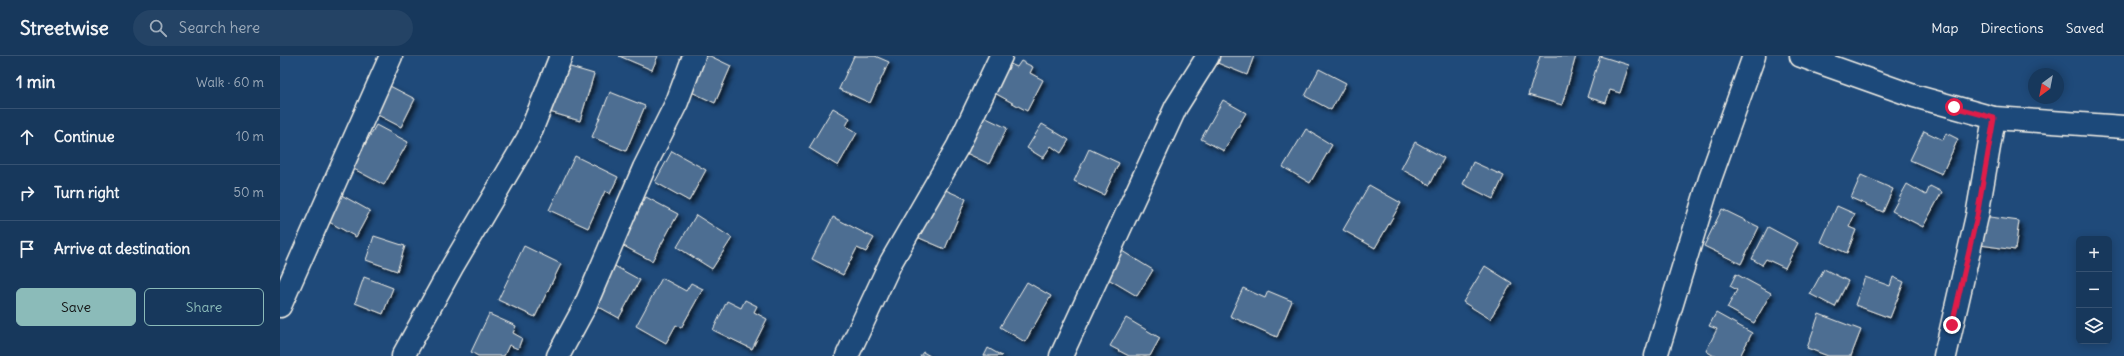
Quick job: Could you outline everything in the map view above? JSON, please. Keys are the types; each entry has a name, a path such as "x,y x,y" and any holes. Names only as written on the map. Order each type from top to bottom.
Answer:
{"street":[{"path":"280,306 391,56"},
{"path":"404,356 452,267 528,138 561,56"},
{"path":"558,356 585,306 644,168 677,102 694,56"},
{"path":"847,356 891,262 958,146 1001,56"},
{"path":"1061,356 1176,107 1208,56"},
{"path":"1656,356 1710,179 1754,56"},
{"path":"1801,56 1907,93 1994,118 2124,127"},
{"path":"1945,356 1977,216 1994,118"}],"building":[{"path":"619,56 658,56 652,70"},
{"path":"700,56 710,56 731,66 715,103 685,89"},
{"path":"854,56 875,56 889,62 870,103 839,89"},
{"path":"1211,56 1254,56 1247,75 1210,60"},
{"path":"1540,56 1576,56 1562,105 1528,95"},
{"path":"1600,56 1629,65 1620,93 1610,90 1606,103 1587,97"},
{"path":"1021,61 1033,67 1030,73 1043,80 1027,111 991,91 1006,62 1017,67"},
{"path":"560,64 594,74 580,121 546,111"},
{"path":"1319,69 1346,83 1331,110 1305,96"},
{"path":"386,84 415,99 401,127 372,112"},
{"path":"610,92 645,106 626,151 592,137"},
{"path":"1223,100 1246,113 1224,151 1201,139"},
{"path":"833,108 850,118 846,126 857,133 838,166 809,148"},
{"path":"978,114 1007,128 989,164 960,150"},
{"path":"1042,124 1069,140 1061,153 1051,146 1043,158 1027,148"},
{"path":"376,125 408,142 384,185 352,168"},
{"path":"1306,129 1332,145 1310,183 1283,167"},
{"path":"1924,131 1943,140 1946,133 1958,139 1942,174 1910,160"},
{"path":"1415,142 1444,158 1430,185 1401,169"},
{"path":"1089,149 1119,163 1104,195 1074,181"},
{"path":"672,151 706,170 689,201 655,182"},
{"path":"575,156 618,177 610,194 605,191 588,228 549,210"},
{"path":"1473,162 1504,176 1493,199 1463,184"},
{"path":"1861,175 1893,189 1883,212 1851,198"},
{"path":"932,184 966,199 945,249 910,234"},
{"path":"1907,184 1926,195 1930,186 1942,192 1923,227 1892,211"},
{"path":"1369,185 1401,203 1375,248 1343,230"},
{"path":"336,192 370,211 356,237 322,218"},
{"path":"646,197 678,214 652,261 620,244"},
{"path":"1837,206 1855,214 1849,227 1856,230 1847,253 1821,242"},
{"path":"1722,209 1759,227 1741,264 1704,246"},
{"path":"696,215 732,238 712,269 677,247"},
{"path":"1983,216 2019,221 2015,250 1980,245"},
{"path":"833,217 874,238 866,252 857,248 843,275 812,259"},
{"path":"1768,227 1798,243 1785,268 1766,259 1762,265 1752,259"},
{"path":"374,236 405,246 397,271 366,260"},
{"path":"524,246 561,264 535,317 498,300"},
{"path":"1122,251 1153,270 1137,296 1105,277"},
{"path":"611,264 640,280 619,318 590,302"},
{"path":"1485,266 1512,283 1490,319 1463,302"},
{"path":"1824,269 1848,281 1835,307 1810,294"},
{"path":"1736,274 1771,293 1754,323 1727,308 1737,290 1730,286"},
{"path":"364,277 393,288 383,314 355,303"},
{"path":"1865,277 1890,286 1893,277 1904,282 1890,318 1855,305"},
{"path":"662,278 686,291 691,283 703,289 681,328 676,325 666,343 636,326"},
{"path":"1027,282 1051,296 1025,342 1000,327"},
{"path":"1243,288 1265,298 1268,291 1292,301 1277,337 1230,316"},
{"path":"745,300 757,306 754,312 767,319 752,349 713,330 727,301 741,308"},
{"path":"1716,313 1752,333 1740,356 1714,356 1706,351 1717,329 1709,326"},
{"path":"489,314 516,326 513,333 522,338 518,349 509,345 504,356 478,356 471,352"},
{"path":"1819,314 1861,330 1851,356 1828,356 1807,348"},
{"path":"1126,318 1160,338 1150,356 1129,356 1110,346"},
{"path":"988,348 1002,356 984,356"},
{"path":"923,352 930,356 920,356"}],"route":[{"path":"1952,325 1977,216 1994,118 1954,107"}]}
